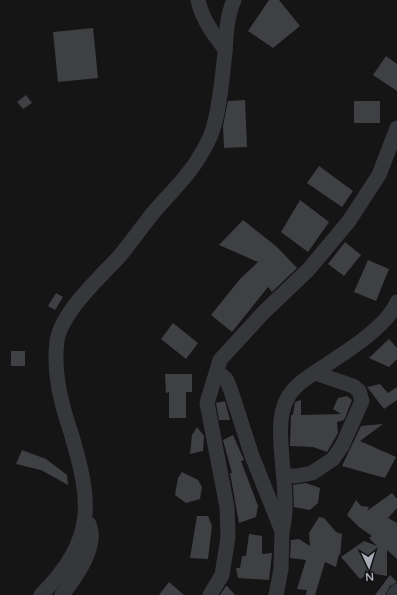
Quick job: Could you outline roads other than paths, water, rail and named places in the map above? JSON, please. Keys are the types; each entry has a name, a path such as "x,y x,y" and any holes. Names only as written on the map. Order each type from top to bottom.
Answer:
{"street":[{"path":"198,0 204,20 213,35 225,49"},
{"path":"76,595 79,573 88,550 91,537 91,528 86,518 82,472 63,412 57,379 56,345 58,334 84,294 120,256 198,159 212,133 227,29 234,0"},
{"path":"210,595 222,574 228,536 227,507 208,403 216,371 226,352 277,299 309,269 349,221 380,175 397,128"},
{"path":"276,595 281,569 282,531 286,512 281,419 283,410 290,394 315,372 362,340 389,316 397,302"},
{"path":"216,371 226,379 230,388 252,456 282,531"},
{"path":"284,476 296,476 312,473 332,459 342,446 362,401 360,392 353,386 315,372"},
{"path":"48,593 75,550 86,518"},
{"path":"62,595 79,573"},
{"path":"394,595 397,591"}]}
